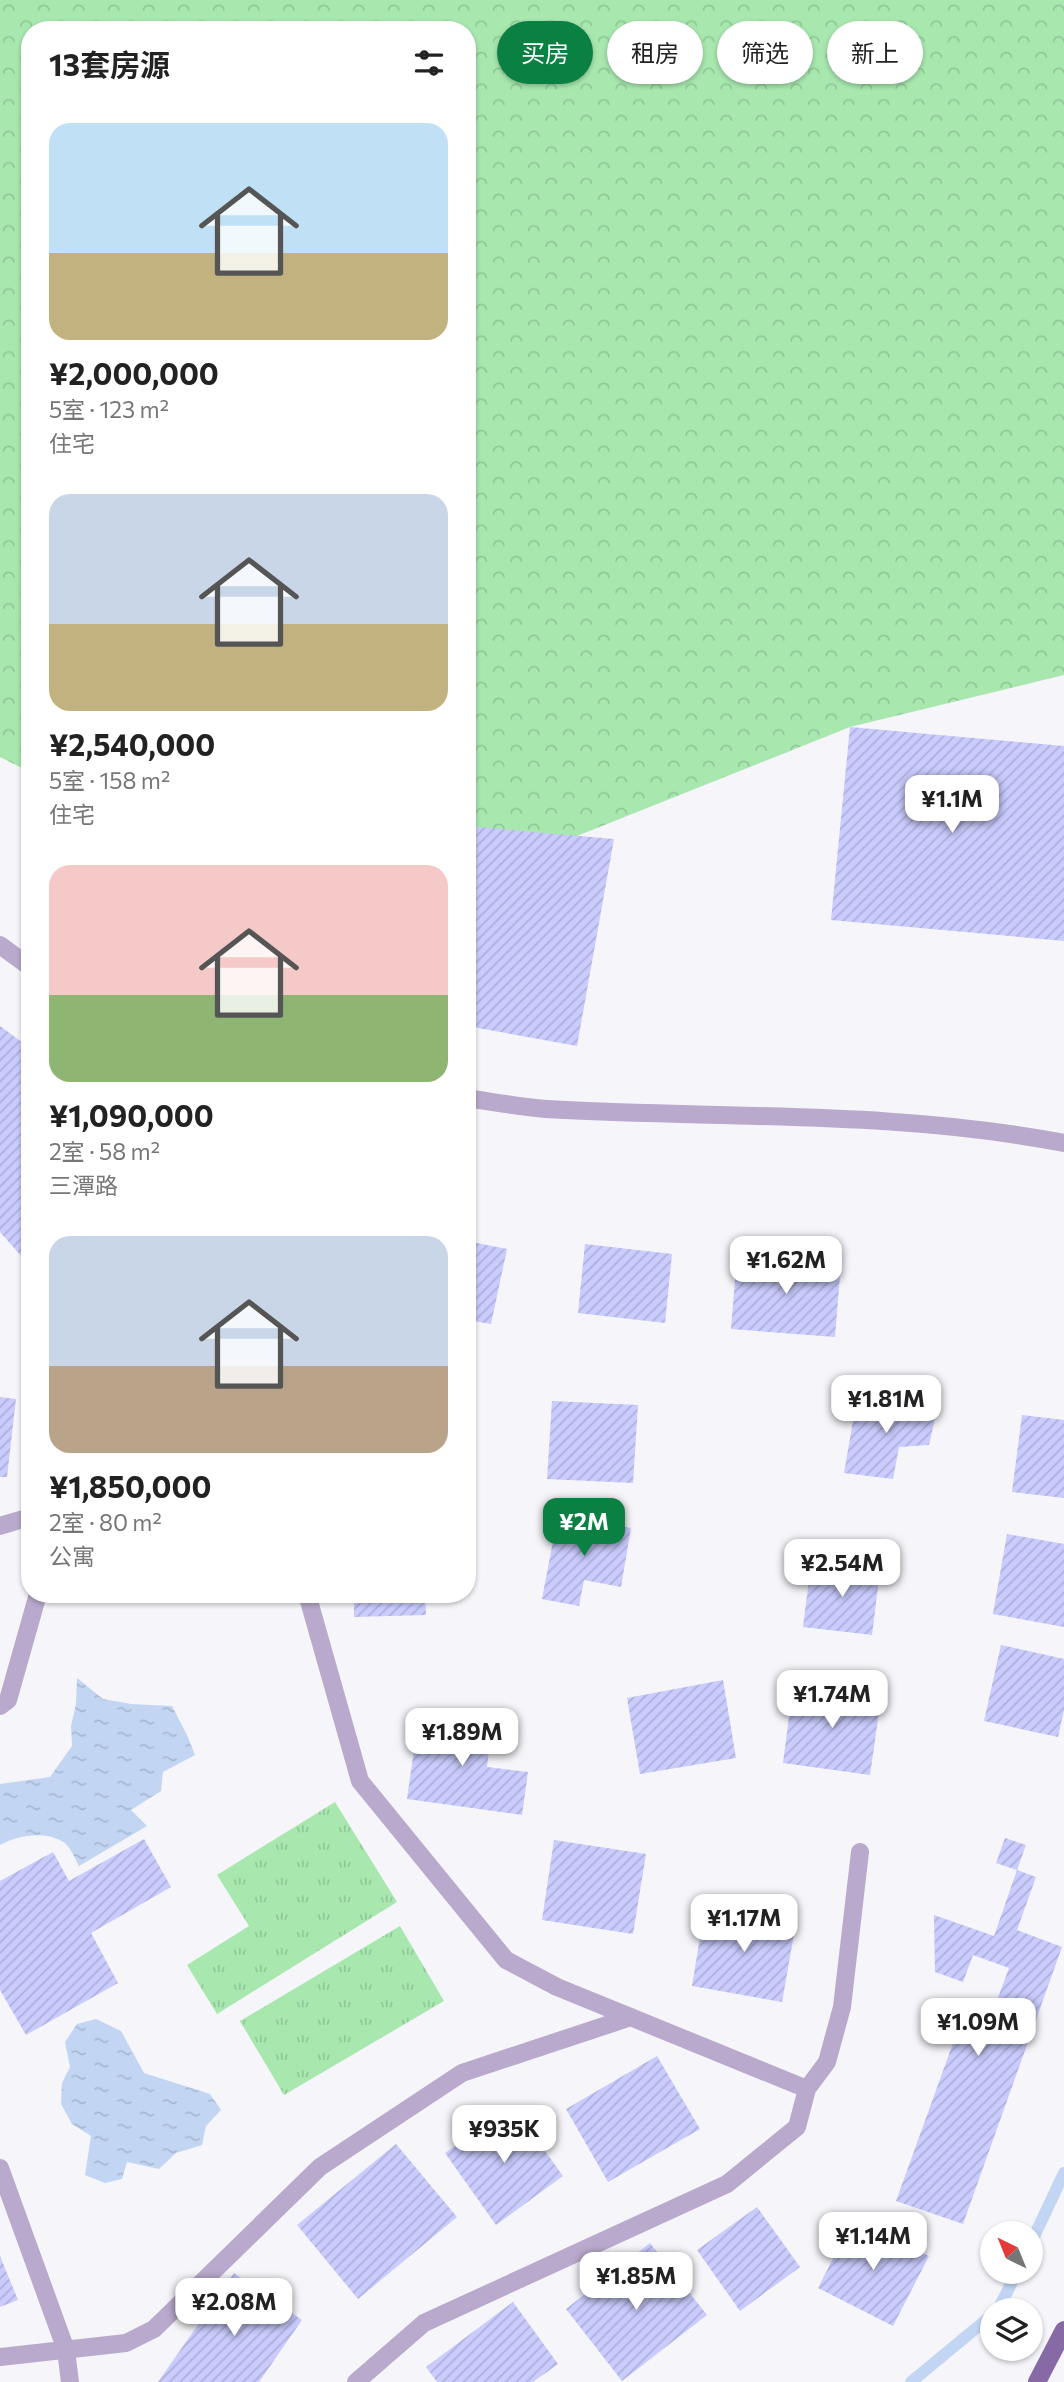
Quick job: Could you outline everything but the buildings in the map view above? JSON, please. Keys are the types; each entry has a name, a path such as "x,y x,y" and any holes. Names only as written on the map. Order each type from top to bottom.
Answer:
{"main road":[{"path":"1037,2382 1064,2330"}],"street":[{"path":"0,945 21,960"},
{"path":"476,1099 544,1109 832,1118 1011,1133 1064,1143"},
{"path":"0,1526 21,1520"},
{"path":"0,1706 8,1700 35,1603"},
{"path":"310,1603 360,1781 506,1960 557,1987 807,2089"},
{"path":"356,2382 424,2323 727,2184 797,2127 807,2089 827,2062 842,2007 860,1852"},
{"path":"0,2357 126,2343 154,2329 320,2167 463,2073 631,2017"},
{"path":"0,2168 66,2350 70,2382"}],"green space":[{"path":"0,0 1064,0 1064,675 850,727 476,876 476,21 21,21 21,768 0,757"},
{"path":"335,1802 397,1902 217,2014 187,1965 249,1926 217,1875"},
{"path":"400,1926 444,2001 284,2095 240,2021"}],"water":[{"path":"77,1678 103,1699 131,1704 172,1706 195,1755 163,1772 161,1791 131,1810 147,1826 79,1866 65,1843 49,1836 32,1835 0,1845 0,1784 50,1777 72,1746 71,1726 76,1704"},
{"path":"96,2019 121,2031 144,2073 210,2094 221,2110 206,2126 202,2145 176,2153 159,2169 127,2162 122,2179 105,2183 85,2175 91,2136 72,2124 61,2104 62,2083 70,2067 65,2042 77,2024"}],"waterway":[{"path":"1041,2221 1064,2173"},
{"path":"1004,2298 1011,2284"},
{"path":"911,2382 980,2325"}]}
